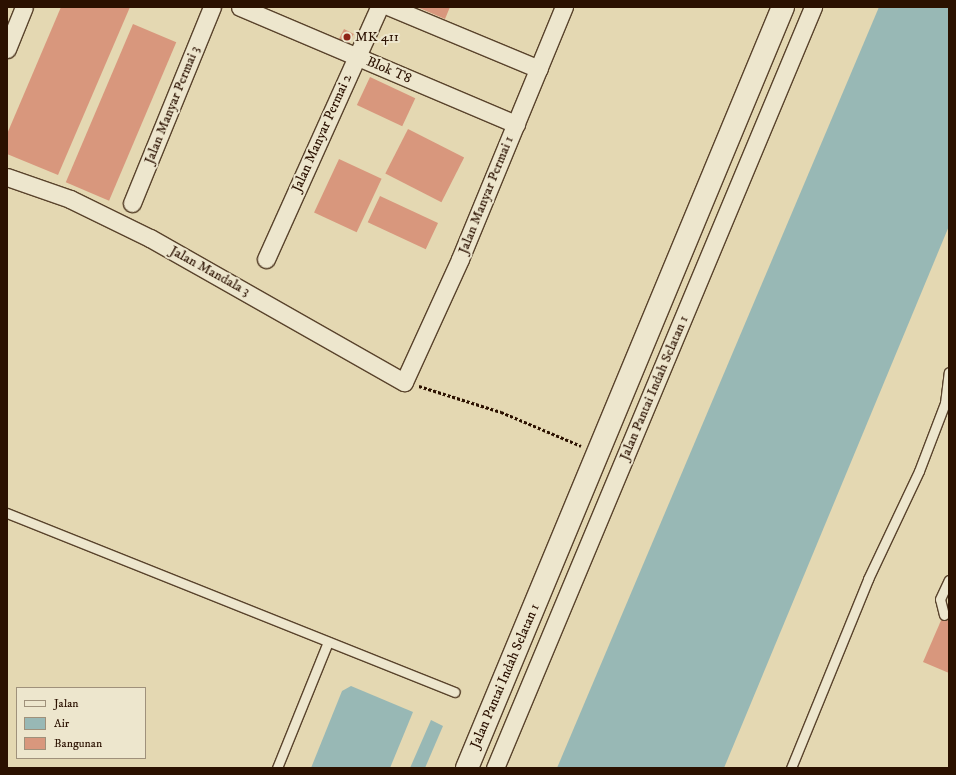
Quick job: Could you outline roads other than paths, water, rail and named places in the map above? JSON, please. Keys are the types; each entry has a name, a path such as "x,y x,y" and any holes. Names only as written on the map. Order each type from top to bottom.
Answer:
{"street":[{"path":"7,49 24,7"},
{"name":"Jalan Manyar Permai 3","path":"132,203 212,7"},
{"name":"Blok T8","path":"240,7 516,124"},
{"name":"Jalan Manyar Permai 2","path":"266,259 378,7"},
{"path":"390,7 539,69"},
{"name":"Jalan Manyar Permai 1","path":"404,382 516,124 564,7"},
{"name":"Jalan Pantai Indah Selatan 1","path":"467,768 783,7"},
{"name":"Jalan Pantai Indah Selatan 1","path":"494,768 813,7"},
{"name":"Jalan Mandala 3","path":"7,177 70,199 150,238 404,382"}],"lane":[{"path":"791,768 868,579 919,471 945,403 949,372"},
{"path":"7,513 455,692"},
{"path":"944,615 940,599 949,580"},
{"path":"277,768 328,642"}],"water":[{"path":"879,7 949,7 949,226 724,768 557,768"},
{"path":"351,686 413,712 390,768 311,768 342,691"},
{"path":"431,720 443,726 425,768 410,768"}],"place":[{"name":"MK 411","path":"347,37"}]}
